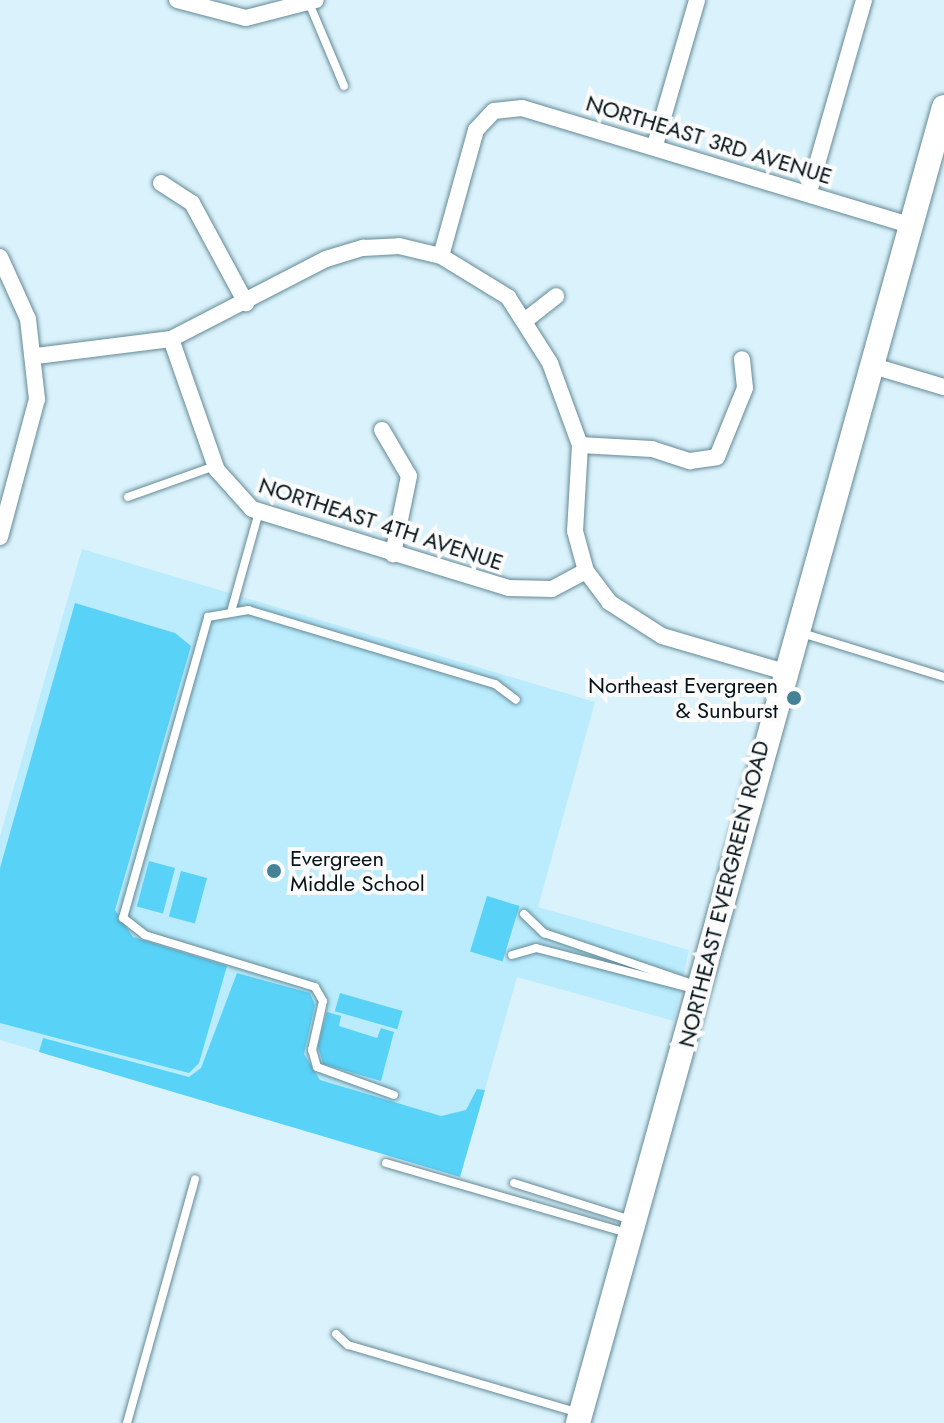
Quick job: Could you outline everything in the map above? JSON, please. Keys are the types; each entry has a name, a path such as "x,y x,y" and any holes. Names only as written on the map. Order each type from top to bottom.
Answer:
{"main road":[{"name":"NORTHEAST EVERGREEN ROAD","path":"580,1418 702,990 782,671 944,107"}],"street":[{"path":"177,0 246,18 312,2"},
{"path":"655,145 697,0"},
{"path":"809,192 864,0"},
{"name":"NORTHEAST 3RD AVENUE","path":"441,256 476,130 494,111 522,108 655,145 910,225"},
{"path":"161,183 192,203 246,303"},
{"path":"36,356 171,339 246,303 326,259 363,248 399,246 441,256 483,276 527,319 580,445 575,531 586,571 609,602 662,636 782,671"},
{"path":"0,257 20,295 36,356 31,433 0,537"},
{"path":"527,319 556,296"},
{"name":"NORTHEAST 4TH AVENUE","path":"171,339 216,466 231,492 259,512 393,554 534,591 586,571"},
{"path":"580,445 626,445 690,461 717,457 745,388 742,359"},
{"path":"870,365 944,387"},
{"path":"382,430 409,476 393,554"}],"lane":[{"path":"312,2 344,86"},
{"path":"128,497 216,466"},
{"path":"231,612 259,512"},
{"path":"394,1095 317,1067 312,1050 323,1001 315,987 145,935 123,918 208,617 231,612 260,614 495,684 516,700"},
{"path":"794,630 944,677"},
{"path":"524,914 544,933 672,972 702,990"},
{"path":"512,955 536,948 668,988 702,990"},
{"path":"386,1163 634,1228"},
{"path":"127,1423 195,1179"},
{"path":"514,1183 634,1228"},
{"path":"336,1334 348,1345 580,1418"}],"shaded area":[{"name":"Evergreen Middle School","path":"82,549 595,702 538,907 689,950 674,1021 517,977 460,1177 0,1040 0,836"},
{"path":"75,603 175,633 191,646 115,910 133,937 227,966 199,1063 189,1073 0,1023 0,868"},
{"path":"149,861 175,868 163,913 137,906"},
{"path":"181,871 207,878 195,923 169,916"},
{"path":"487,896 520,906 503,961 470,951"},
{"path":"237,973 310,993 315,1005 304,1054 320,1080 441,1116 466,1110 477,1089 485,1090 460,1177 39,1052 43,1038 189,1077 201,1068"},
{"path":"340,993 402,1011 397,1029 335,1011"},
{"path":"327,1012 341,1016 339,1026 377,1038 381,1028 394,1032 381,1081 323,1064 318,1046"}],"place":[{"name":"Northeast Evergreen & Sunburst","path":"794,698"},
{"name":"Evergreen Middle School","path":"274,871"}]}
